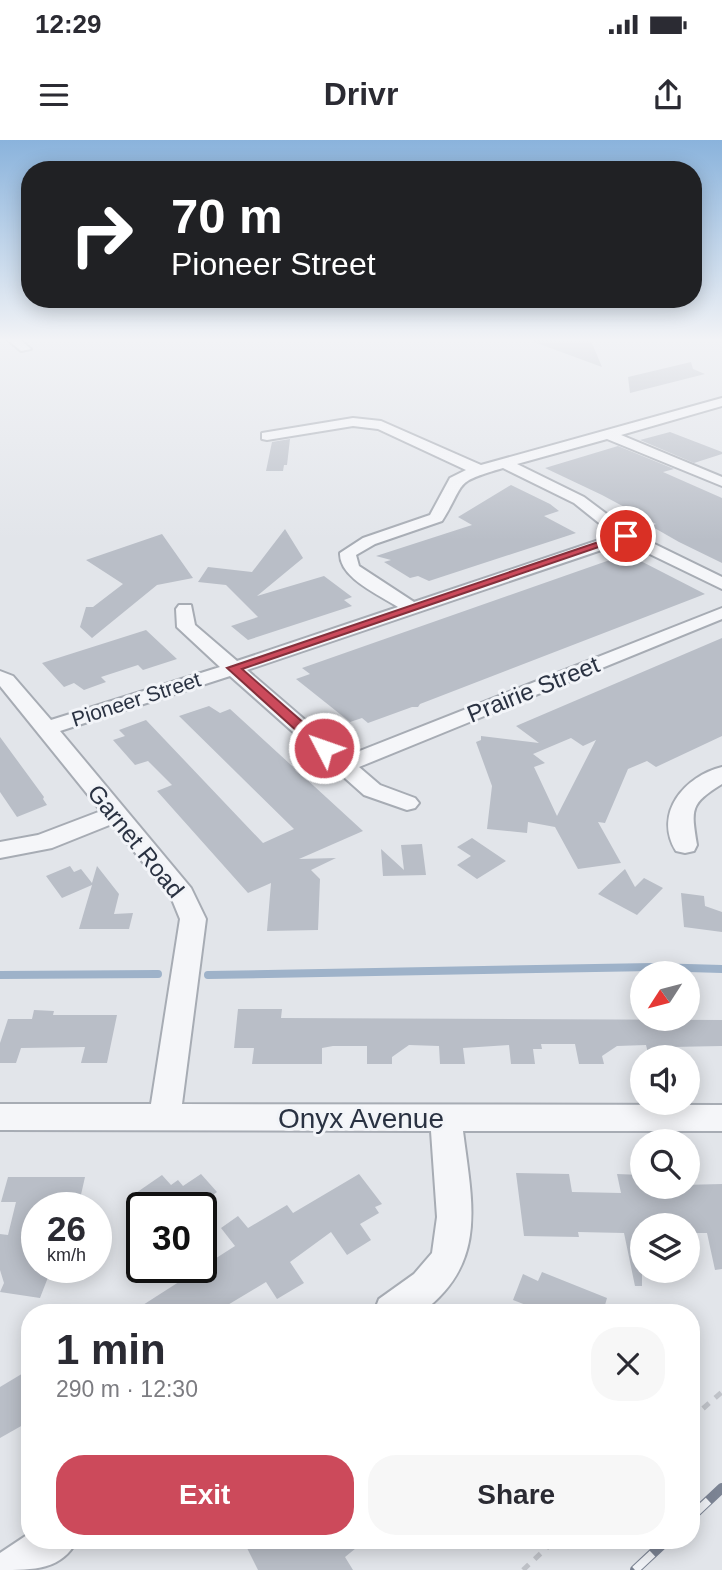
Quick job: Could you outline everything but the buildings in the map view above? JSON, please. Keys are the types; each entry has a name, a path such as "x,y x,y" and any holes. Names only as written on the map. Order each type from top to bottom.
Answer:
{"street":[{"path":"412,608 353,569 348,561 348,553 369,541 436,518 455,481 479,470 711,407"},
{"path":"267,436 353,422 381,425 479,470"},
{"path":"608,434 722,482"},
{"path":"503,463 579,500 626,536 722,584"},
{"name":"Pioneer Street","path":"45,729 626,536"},
{"path":"185,609 186,627 372,790 407,803"},
{"name":"Prairie Street","path":"344,765 722,613"},
{"name":"Garnet Road","path":"0,677 6,680 182,894 192,919 164,1118"},
{"path":"685,845 680,812 690,794 722,774"},
{"path":"0,850 43,842 116,814"},
{"name":"Onyx Avenue","path":"0,1117 722,1118"},
{"path":"404,1304 422,1292 446,1265 454,1231 446,1118"},
{"path":"12,1570 43,1549"}],"path":[{"path":"700,1411 722,1392"},
{"path":"523,1570 545,1549"}],"waterway":[{"path":"208,975 630,967"},
{"path":"700,968 722,969"},
{"path":"0,975 158,974"}],"railway":[{"path":"700,1509 722,1488"},
{"path":"635,1570 657,1549"}],"route":[{"path":"324,748 233,668 626,536"}]}
